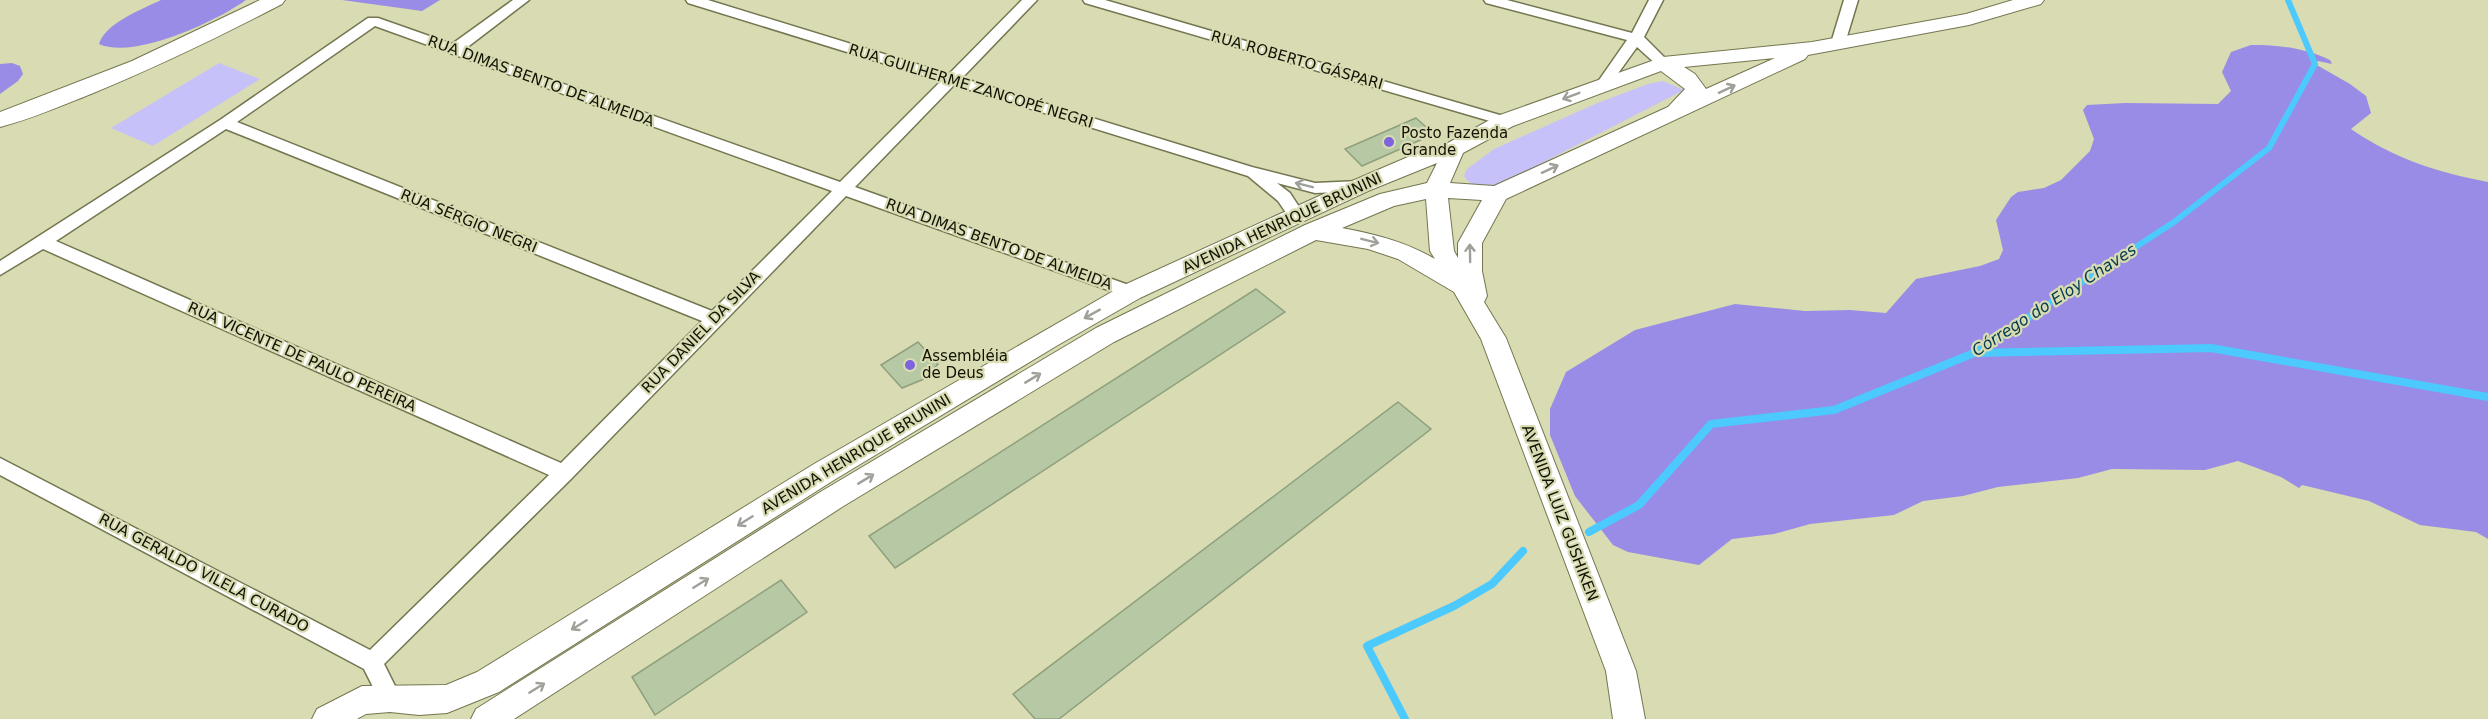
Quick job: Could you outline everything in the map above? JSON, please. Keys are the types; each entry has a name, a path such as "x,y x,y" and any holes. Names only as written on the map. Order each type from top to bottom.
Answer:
{"main road":[{"path":"0,120 73,95 172,53 275,0"},
{"name":"AVENIDA HENRIQUE BRUNINI","path":"487,719 832,499 1105,334 1305,224 1360,186 1416,162 1454,149 1505,121 1663,63 1812,48 1969,19 2034,0"},
{"name":"AVENIDA HENRIQUE BRUNINI","path":"328,719 362,700 398,708 419,701 447,699 488,682 824,472 1131,292 1305,224 1388,199 1436,189 1497,194 1812,48"},
{"path":"1663,63 1688,79 1696,88 1692,97 1673,114"},
{"path":"1436,189 1454,149"},
{"name":"AVENIDA LUIZ GUSHIKEN","path":"1436,189 1442,251 1493,338 1621,671 1629,719"},
{"name":"AVENIDA LUIZ GUSHIKEN","path":"1471,300 1470,243 1497,194"},
{"path":"1305,224 1371,241 1406,253 1471,300"}],"street":[{"path":"454,50 522,0"},
{"name":"RUA GUILHERME ZANCOPÉ NEGRI","path":"693,0 1249,171 1315,188 1360,186"},
{"name":"RUA DANIEL DA SILVA","path":"372,662 564,473 1030,0"},
{"name":"RUA ROBERTO GÁSPARI","path":"1090,0 1505,121"},
{"path":"1491,0 1636,38 1663,63"},
{"path":"1605,83 1636,38 1656,0"},
{"path":"1838,43 1851,0"},
{"name":"RUA DIMAS BENTO DE ALMEIDA","path":"0,269 225,123 373,21 1131,292"},
{"name":"RUA SÉRGIO NEGRI","path":"225,123 713,320"},
{"name":"RUA GUILHERME ZANCOPÉ NEGRI","path":"1249,171 1284,197 1305,224"},
{"name":"RUA VICENTE DE PAULO PEREIRA","path":"41,241 564,473"},
{"name":"RUA GERALDO VILELA CURADO","path":"0,466 372,662"},
{"path":"372,662 398,708"}],"shaded area":[{"path":"161,0 246,0 216,18 153,43 114,48 99,44 103,36 117,23"},
{"path":"342,0 440,0 422,11"},
{"path":"2251,45 2292,48 2330,60 2332,64 2318,61 2315,64 2366,96 2371,113 2351,129 2384,149 2416,163 2488,182 2488,539 2476,532 2420,525 2369,501 2302,485 2299,488 2281,477 2238,461 2205,470 2112,469 2078,478 1998,487 1963,496 1923,501 1894,515 1810,524 1774,534 1732,539 1699,565 1628,552 1613,545 1575,496 1550,435 1550,409 1566,372 1635,330 1735,304 1805,311 1850,310 1886,313 1916,279 1980,266 1999,259 2003,250 1996,220 2011,197 2018,192 2044,188 2061,180 2090,151 2094,139 2083,110 2087,105 2218,104 2231,91 2222,72 2231,52"},
{"path":"12,63 20,66 23,74 18,81 0,94 0,64"},
{"path":"219,63 260,79 153,146 111,128"},
{"path":"1663,81 1684,90 1499,185 1475,186 1464,176 1467,169 1494,149 1595,104 1648,84"}],"building":[{"name":"Posto Fazenda Grande","path":"1416,118 1434,134 1362,166 1345,149"},
{"path":"1256,289 1285,312 895,568 869,536"},
{"name":"Assembléia de Deus","path":"918,342 938,364 924,379 902,388 881,365"},
{"path":"1398,402 1431,429 1059,719 1035,719 1013,694"},
{"path":"781,580 807,612 655,715 632,677"}],"waterway":[{"name":"Córrego do Eloy Chaves","path":"2027,318 2174,222 2269,148 2315,64 2288,0"},
{"name":"Córrego do Eloy Chaves","path":"1589,532 1639,505 1711,424 1834,410 1974,353 2029,317"},
{"path":"1976,353 2211,348 2488,397"},
{"path":"1405,719 1367,646 1454,606 1492,584 1523,551"}],"place":[{"name":"Posto Fazenda Grande","path":"1389,142"},
{"name":"Assembléia de Deus","path":"910,365"}]}
